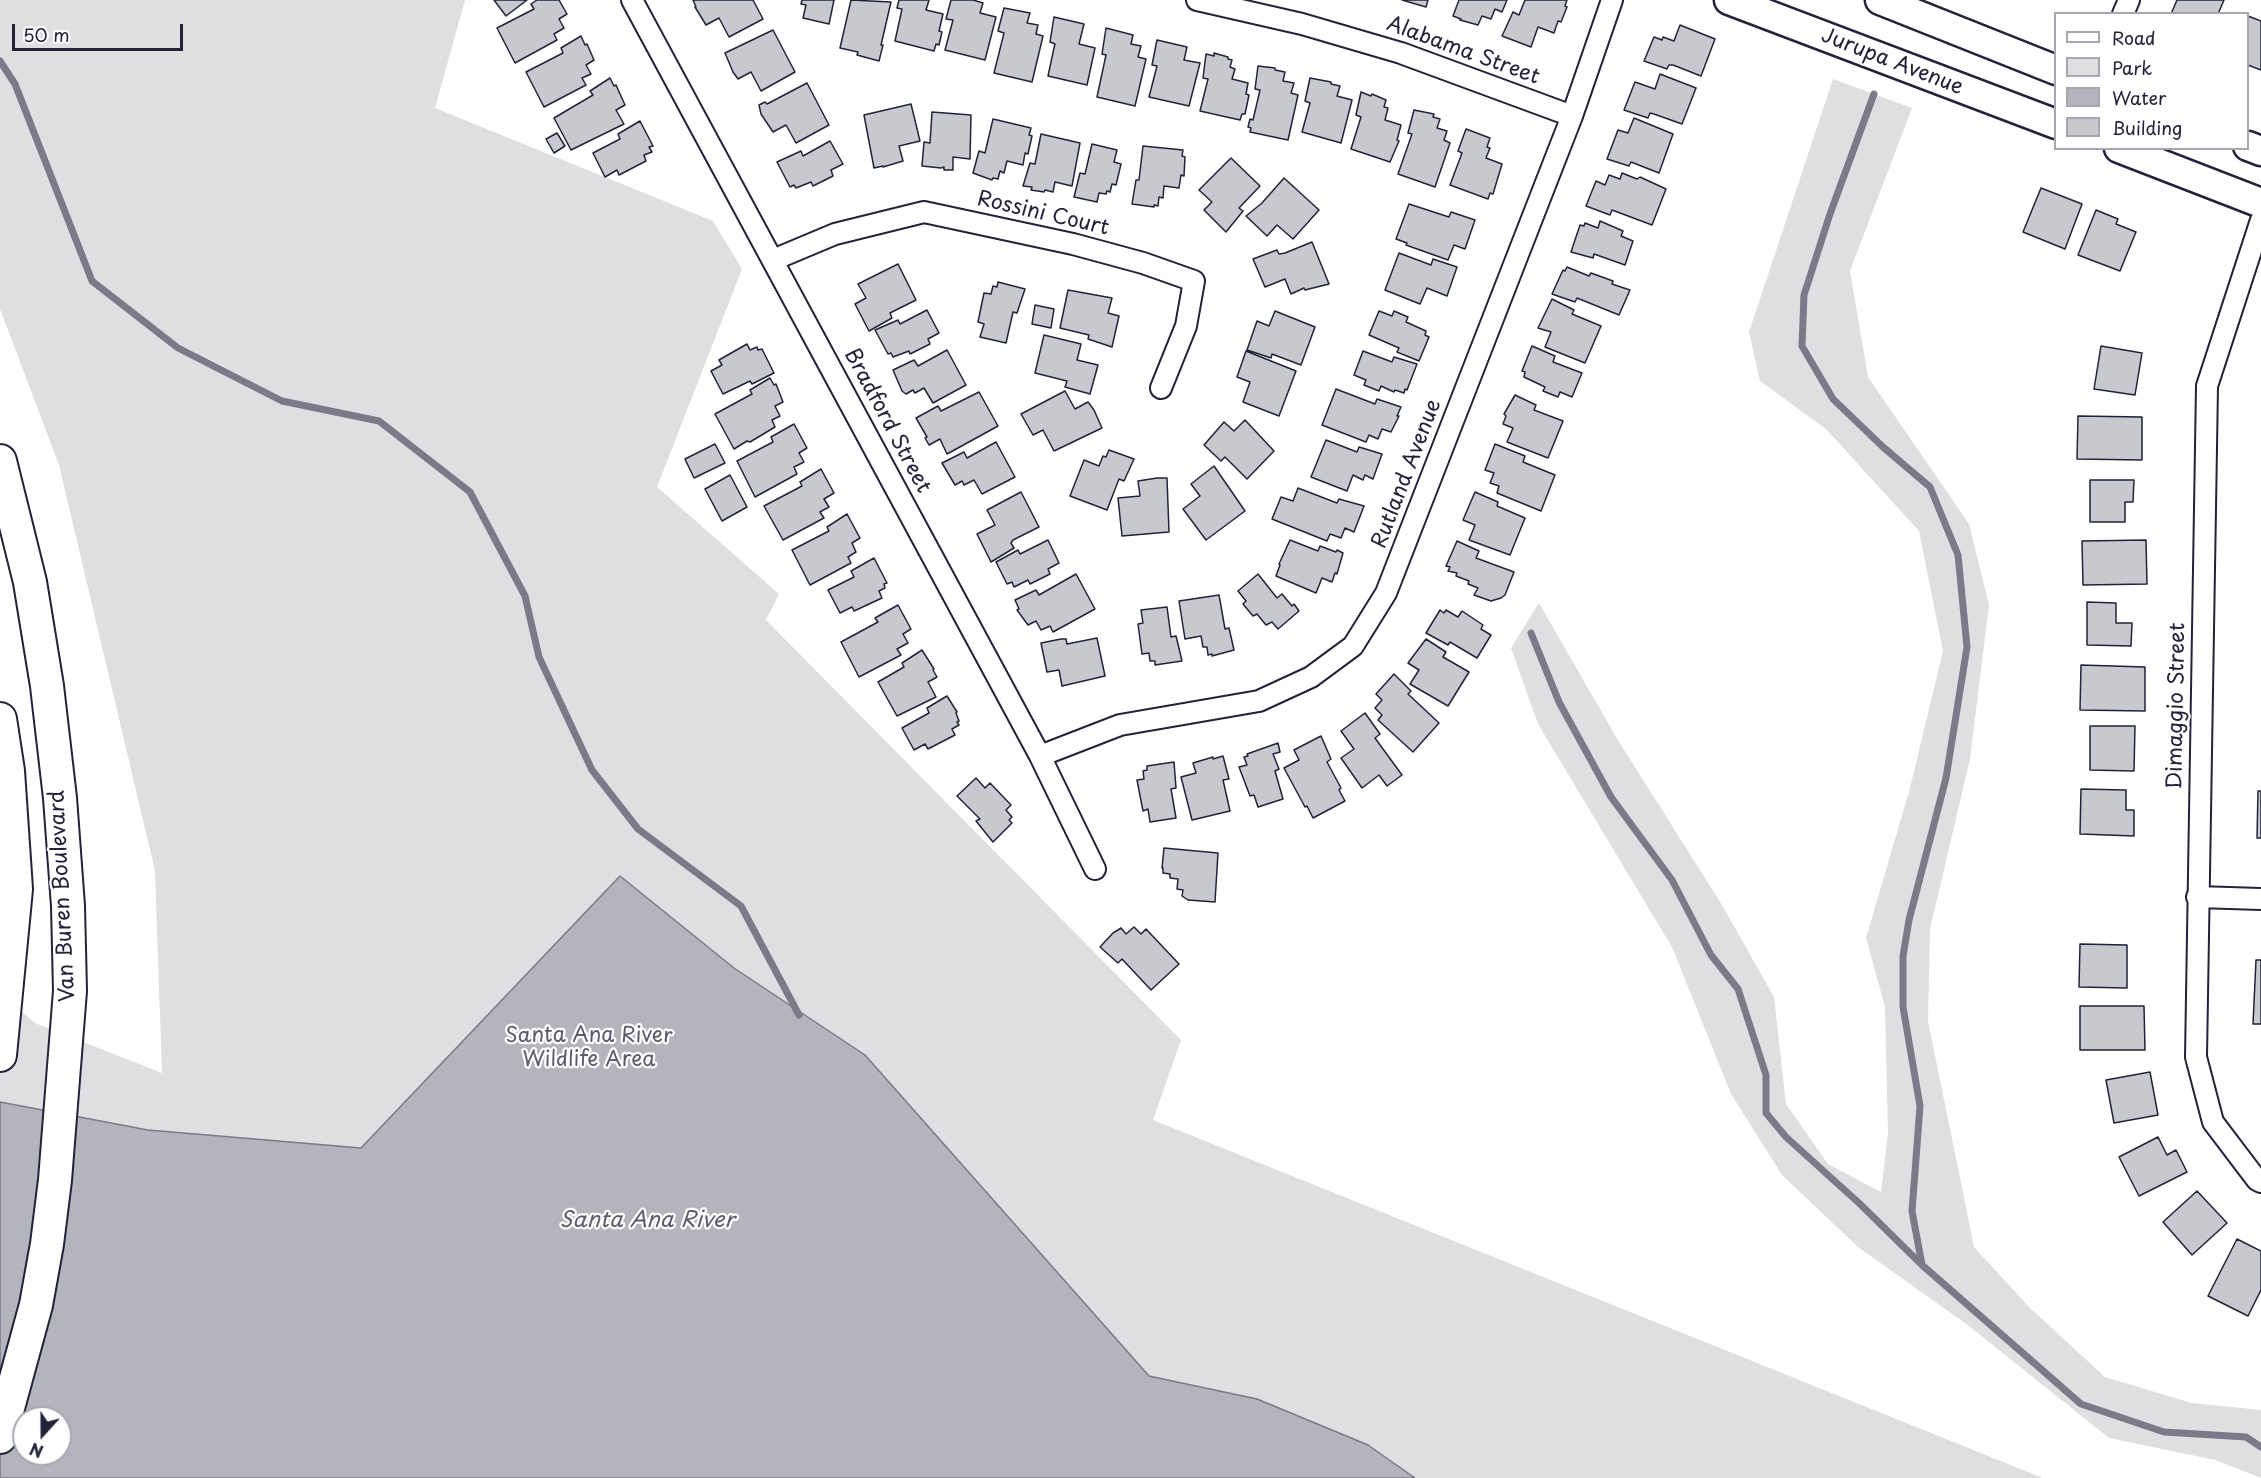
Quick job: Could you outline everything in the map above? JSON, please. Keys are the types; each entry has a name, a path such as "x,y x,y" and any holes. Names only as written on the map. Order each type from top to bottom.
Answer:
{"main road":[{"name":"Jurupa Avenue","path":"1729,0 2054,124"},
{"path":"1880,0 2054,70"},
{"path":"2124,150 2261,204"},
{"name":"Van Buren Boulevard","path":"0,461 30,582 47,686 60,798 68,906 70,991 55,1180 47,1244 36,1305 0,1437"},
{"path":"0,719 8,771 16,890 0,1055"}],"street":[{"name":"Bradford Street","path":"632,0 1040,756 1095,869"},
{"name":"Alabama Street","path":"1197,0 1302,24 1401,53 1572,116"},
{"name":"Rutland Avenue","path":"1040,756 1120,725 1259,701 1311,677 1353,646 1386,593 1572,116 1612,0"},
{"name":"Rossini Court","path":"773,260 835,234 924,212 1073,244 1143,263 1194,281 1186,326 1161,388"},
{"name":"Dimaggio Street","path":"2261,220 2207,386 2196,1057 2213,1122 2256,1180 2261,1182"},
{"path":"2198,897 2261,899"}],"green space":[{"name":"Santa Ana River Wildlife Area","path":"0,0 465,0 435,108 713,221 742,269 657,487 779,594 766,620 1181,1040 1153,1120 2043,1478 0,1478 0,993 35,1023 162,1073 155,871 59,465 0,309"},
{"path":"1833,79 1912,108 1850,271 1868,377 1969,524 1989,605 1970,759 1930,929 1928,1021 1974,1247 2030,1308 2105,1377 2192,1403 2261,1410 2261,1478 2215,1460 2109,1438 1969,1326 1858,1247 1782,1175 1731,1094 1672,947 1538,724 1511,648 1539,603 1616,737 1722,905 1774,997 1786,1104 1828,1164 1881,1192 1888,1133 1885,1007 1866,938 1910,788 1943,651 1919,531 1826,429 1760,381 1749,332"}],"water":[{"name":"Santa Ana River","path":"620,876 734,968 865,1055 1149,1376 1257,1399 1368,1445 1415,1478 0,1478 0,1102 148,1130 361,1148"}],"building":[{"path":"494,0 527,0 506,16"},
{"path":"537,0 559,0 567,14 559,19 564,28 554,34 557,40 515,63 497,28 534,9 531,4"},
{"path":"693,0 753,0 763,19 729,37 719,18 706,25"},
{"path":"802,0 834,0 829,24 803,18 806,5 801,4"},
{"path":"851,0 891,2 879,61 857,55 858,52 840,48"},
{"path":"899,0 929,0 926,10 943,14 939,45 936,44 934,51 895,41 902,9 897,8"},
{"path":"951,0 973,0 983,3 980,13 996,17 985,60 945,50 953,20 946,19"},
{"path":"1402,0 1428,0 1426,7"},
{"path":"1459,0 1507,0 1502,12 1495,9 1491,19 1482,16 1478,25 1453,16"},
{"path":"1525,0 1567,0 1565,6 1567,7 1554,33 1538,27 1531,47 1502,36 1513,12 1519,15"},
{"path":"2177,0 2224,0 2219,12 2172,12"},
{"path":"1004,8 1030,13 1027,23 1038,25 1036,34 1043,36 1032,82 994,73 1004,33 998,31"},
{"path":"2249,16 2261,21 2261,70 2249,65"},
{"path":"1054,17 1084,24 1079,44 1095,48 1087,85 1048,76 1055,44 1050,42"},
{"path":"1680,25 1715,39 1701,76 1673,65 1669,65 1667,69 1644,61 1654,37 1674,41"},
{"path":"1106,28 1133,35 1131,44 1141,46 1138,57 1146,59 1135,106 1097,97 1106,55 1102,54"},
{"path":"773,30 795,72 761,91 751,72 738,79 725,53"},
{"path":"581,36 594,60 586,65 591,74 582,78 586,85 544,107 526,72 563,53 561,48"},
{"path":"1157,40 1187,47 1184,60 1200,63 1189,106 1149,97 1157,66 1152,65"},
{"path":"1214,53 1232,60 1230,67 1235,69 1232,79 1248,83 1246,94 1249,95 1245,114 1242,114 1240,120 1200,111 1208,79 1203,78 1206,54 1214,56"},
{"path":"1258,66 1285,72 1283,81 1294,83 1291,93 1298,95 1288,140 1250,132 1251,128 1248,127 1250,119 1253,120 1260,90 1255,89"},
{"path":"1660,74 1696,88 1682,124 1650,113 1648,118 1624,110 1635,82 1655,89"},
{"path":"610,78 614,86 616,85 625,105 616,110 624,124 571,150 554,118 593,95 590,91"},
{"path":"1310,78 1340,86 1337,96 1352,100 1341,143 1302,132 1310,103 1305,101"},
{"path":"807,83 829,125 796,143 786,125 773,132 761,114 759,105 765,102 767,104"},
{"path":"1361,92 1386,100 1384,107 1388,108 1385,120 1401,125 1397,140 1399,141 1390,162 1351,149 1361,117 1356,115"},
{"path":"911,104 920,141 899,146 903,161 874,168 864,115"},
{"path":"1414,110 1434,114 1433,117 1440,119 1437,128 1447,131 1444,140 1450,143 1435,187 1398,174 1412,134 1408,133"},
{"path":"932,112 971,115 970,159 953,157 953,170 944,170 944,167 922,166 924,142 930,143"},
{"path":"1634,118 1673,134 1659,173 1631,162 1629,166 1607,159 1618,130 1628,133"},
{"path":"993,119 1031,128 1029,135 1032,136 1023,165 1007,161 1004,173 1000,171 998,179 993,178 992,180 973,173 979,151 985,153"},
{"path":"640,121 653,146 649,147 652,152 644,155 646,161 619,175 617,170 605,177 593,153 620,139 618,134"},
{"path":"1466,129 1490,138 1487,147 1490,148 1486,158 1502,164 1493,194 1490,193 1488,199 1450,185 1462,153 1458,151"},
{"path":"557,133 565,146 554,153 546,139"},
{"path":"1041,134 1080,143 1072,186 1055,182 1053,192 1045,190 1044,192 1023,186 1030,163 1035,164"},
{"path":"830,141 843,164 831,170 833,176 813,186 811,182 796,188 794,185 790,187 777,162 801,151 803,156"},
{"path":"1092,144 1117,150 1114,162 1121,164 1116,185 1112,184 1110,192 1107,191 1106,194 1099,193 1097,202 1074,197 1080,173 1085,174"},
{"path":"1143,146 1183,150 1182,156 1185,157 1184,176 1181,175 1179,188 1164,186 1163,198 1159,197 1158,206 1154,205 1154,207 1132,204 1136,180 1139,180"},
{"path":"1231,158 1260,186 1239,208 1243,211 1226,232 1204,210 1212,202 1199,190"},
{"path":"1622,173 1637,179 1640,177 1666,189 1652,225 1612,210 1610,215 1586,206 1596,181 1605,185 1609,175 1620,179"},
{"path":"1284,178 1319,210 1293,239 1277,225 1267,236 1246,216 1262,203"},
{"path":"2041,188 2082,204 2065,249 2023,232"},
{"path":"1409,204 1449,217 1451,212 1475,220 1465,249 1454,245 1448,260 1406,245 1407,243 1396,239"},
{"path":"2096,210 2118,219 2116,224 2136,232 2120,271 2078,255"},
{"path":"1600,221 1623,231 1621,236 1633,241 1625,265 1594,254 1593,258 1571,252 1580,225 1584,226 1585,223 1598,228"},
{"path":"1312,242 1329,284 1305,290 1304,288 1291,294 1285,279 1265,287 1253,259 1277,250 1279,254 1285,253"},
{"path":"1399,253 1431,265 1433,259 1457,267 1447,296 1427,288 1420,304 1385,290"},
{"path":"898,264 916,300 890,313 892,318 869,331 855,304 866,298 858,284"},
{"path":"1567,267 1589,276 1591,273 1613,281 1612,284 1630,290 1619,315 1577,298 1575,302 1552,294 1563,270 1565,271"},
{"path":"998,282 1025,289 1017,313 1013,312 1006,343 980,337 984,324 978,322 984,293 991,294 993,286 997,287"},
{"path":"1068,290 1112,298 1108,313 1119,316 1112,347 1088,339 1089,335 1060,328"},
{"path":"1552,299 1574,310 1572,314 1601,326 1585,363 1545,347 1551,332 1538,328"},
{"path":"1035,305 1054,309 1051,328 1032,324"},
{"path":"927,310 939,333 928,339 930,344 910,354 909,351 893,357 891,353 888,354 875,330 898,320 900,324"},
{"path":"1275,311 1315,327 1301,365 1272,354 1271,358 1247,350 1257,321 1269,326"},
{"path":"1379,311 1392,316 1394,311 1408,317 1406,322 1426,331 1425,335 1429,337 1419,361 1397,352 1399,348 1369,335"},
{"path":"1044,335 1081,344 1077,360 1098,365 1090,394 1065,387 1067,381 1035,373"},
{"path":"747,344 750,350 757,347 758,350 762,349 774,373 723,394 711,371 722,365 719,360"},
{"path":"1532,346 1555,356 1553,362 1582,373 1572,397 1560,392 1558,397 1543,391 1545,387 1524,377 1525,372 1522,371"},
{"path":"2101,346 2142,353 2135,395 2094,389"},
{"path":"947,350 966,385 933,403 924,388 915,393 913,390 906,394 902,391 893,370 914,360 918,366"},
{"path":"1246,351 1296,371 1279,416 1243,402 1250,382 1237,377"},
{"path":"1363,351 1392,362 1394,357 1417,364 1407,390 1405,389 1404,393 1395,390 1394,392 1381,386 1379,391 1364,385 1366,380 1354,375"},
{"path":"770,378 774,385 776,384 783,402 775,406 780,416 772,420 775,427 734,449 715,414 752,394 750,390"},
{"path":"1336,389 1375,404 1377,399 1401,407 1391,432 1382,429 1378,439 1369,435 1366,442 1322,425"},
{"path":"1065,391 1075,409 1088,402 1102,428 1054,451 1043,430 1033,435 1021,414"},
{"path":"979,392 998,426 947,454 940,439 929,445 916,418 938,406 941,411"},
{"path":"1515,395 1536,405 1534,410 1563,421 1548,458 1507,442 1513,428 1503,424 1506,416 1504,414"},
{"path":"2078,416 2142,417 2142,460 2077,459"},
{"path":"1245,420 1274,451 1247,479 1225,457 1221,461 1204,445 1224,422 1234,431"},
{"path":"794,424 807,448 799,453 804,462 794,467 797,474 755,497 737,461 773,442 771,437"},
{"path":"1326,440 1357,452 1359,447 1382,454 1373,479 1365,475 1363,480 1353,475 1347,491 1311,477"},
{"path":"996,442 1015,477 982,494 974,480 964,485 962,481 955,485 942,463 964,452 967,458"},
{"path":"715,444 725,463 694,478 685,459"},
{"path":"1495,444 1525,456 1523,462 1555,475 1541,511 1497,493 1499,486 1490,483 1494,473 1485,470"},
{"path":"1109,450 1134,459 1124,481 1119,479 1107,510 1070,496 1084,460 1099,466 1103,456 1106,457"},
{"path":"1214,466 1245,511 1206,540 1183,509 1200,496 1191,484"},
{"path":"821,469 834,493 824,499 829,507 820,512 824,518 783,540 764,506 802,486 800,482"},
{"path":"730,475 747,507 722,521 705,489"},
{"path":"1167,478 1169,532 1122,536 1118,498 1140,496 1138,481"},
{"path":"2090,480 2134,480 2133,502 2125,502 2125,522 2090,522"},
{"path":"1298,488 1337,503 1339,499 1364,506 1354,532 1345,528 1341,538 1330,534 1327,541 1272,519 1281,497 1293,501"},
{"path":"1021,492 1039,527 1013,540 1011,543 1014,548 991,562 977,534 995,525 987,510"},
{"path":"1475,492 1498,502 1497,506 1525,518 1510,555 1469,540 1475,525 1463,520"},
{"path":"847,514 860,538 852,543 856,552 848,557 851,563 810,585 792,550 829,531 827,527"},
{"path":"1048,540 1059,563 1048,569 1050,574 1030,584 1028,580 1014,587 1012,582 1007,584 996,562 1018,550 1020,554"},
{"path":"1290,540 1318,551 1320,546 1343,553 1337,574 1335,573 1332,582 1322,578 1316,593 1276,576"},
{"path":"2146,540 2147,584 2083,585 2082,541"},
{"path":"1457,541 1479,551 1476,558 1514,572 1505,595 1491,601 1474,595 1478,588 1468,584 1469,581 1456,576 1457,573 1448,571 1450,567 1446,566"},
{"path":"874,558 887,583 884,584 885,588 879,591 882,598 854,611 852,607 840,613 828,590 854,577 851,571"},
{"path":"1076,574 1095,609 1053,632 1050,626 1041,630 1036,621 1028,625 1017,610 1019,609 1015,600 1036,590 1039,595"},
{"path":"1258,574 1277,598 1282,594 1299,611 1278,629 1272,622 1266,625 1257,614 1253,616 1243,604 1246,601 1238,591"},
{"path":"1219,595 1225,629 1229,628 1234,650 1212,656 1212,654 1208,655 1207,647 1203,647 1201,636 1185,639 1179,601"},
{"path":"2087,602 2116,603 2116,623 2132,623 2131,646 2087,645"},
{"path":"898,605 911,629 903,634 908,643 897,649 901,655 859,677 841,642 878,622 875,618"},
{"path":"1167,607 1171,637 1176,636 1182,661 1155,665 1155,661 1150,661 1149,653 1142,654 1138,624 1143,623 1141,610"},
{"path":"1440,610 1444,613 1446,610 1458,617 1462,611 1483,625 1481,629 1491,635 1477,658 1450,642 1448,645 1426,633"},
{"path":"1097,638 1105,676 1062,686 1059,670 1047,672 1041,643 1066,639 1067,644"},
{"path":"1426,639 1446,652 1443,657 1469,672 1448,706 1410,684 1419,670 1408,663"},
{"path":"922,650 937,677 928,682 936,697 897,716 878,682 904,667 902,663"},
{"path":"2081,665 2145,667 2145,711 2080,710"},
{"path":"1394,674 1411,691 1408,694 1439,723 1413,752 1378,720 1382,715 1375,708 1382,700 1376,694"},
{"path":"947,696 957,712 959,721 957,722 959,725 952,729 955,735 928,749 925,744 914,750 902,728 929,713 927,708"},
{"path":"1365,713 1380,734 1375,738 1402,775 1387,786 1379,775 1362,788 1341,758 1354,749 1341,731"},
{"path":"2090,726 2135,726 2134,771 2090,770"},
{"path":"1321,736 1331,759 1327,762 1341,788 1339,790 1345,801 1313,818 1284,768 1299,760 1294,750"},
{"path":"1278,743 1280,752 1273,754 1279,769 1275,771 1283,799 1258,807 1254,795 1250,796 1239,767 1247,765 1244,757 1248,756 1247,754"},
{"path":"1223,756 1229,779 1223,780 1230,811 1192,820 1181,777 1196,773 1193,763"},
{"path":"1174,762 1176,788 1171,789 1176,818 1150,822 1148,809 1143,811 1137,780 1144,779 1143,771 1147,770 1147,766"},
{"path":"976,778 985,788 990,783 1011,805 1006,810 1012,817 1009,820 1012,823 993,842 976,821 980,819 957,796"},
{"path":"2081,789 2126,790 2126,810 2134,810 2134,836 2080,834"},
{"path":"2258,791 2261,791 2261,838 2257,838"},
{"path":"1164,848 1218,853 1215,902 1188,900 1182,896 1183,890 1177,889 1178,879 1170,878 1170,874 1163,873"},
{"path":"1134,927 1141,934 1146,929 1179,964 1151,990 1122,959 1118,963 1100,947 1121,928 1126,934"},
{"path":"2080,944 2127,945 2127,988 2079,987"},
{"path":"2256,960 2261,960 2261,1024 2253,1024"},
{"path":"2080,1006 2144,1006 2145,1050 2080,1050"},
{"path":"2150,1072 2158,1115 2114,1123 2106,1080"},
{"path":"2158,1137 2167,1155 2176,1150 2187,1172 2139,1196 2119,1157"},
{"path":"2197,1191 2227,1223 2192,1255 2163,1222"},
{"path":"2237,1239 2261,1251 2261,1290 2248,1316 2208,1296"}],"waterway":[{"path":"0,61 15,84 92,281 178,348 282,401 379,421 470,492 525,596 539,657 592,770 638,829 741,906 799,1015"},
{"path":"1874,94 1830,214 1804,295 1802,346 1833,399 1883,447 1930,487 1958,555 1967,647 1946,778 1909,920 1903,956 1903,1007 1920,1106 1912,1211 1922,1265 2081,1404 2164,1432 2246,1437 2261,1447"},
{"path":"1531,633 1559,702 1611,797 1672,880 1711,955 1738,989 1766,1075 1766,1113 1786,1137 1860,1204 1921,1264"}]}
